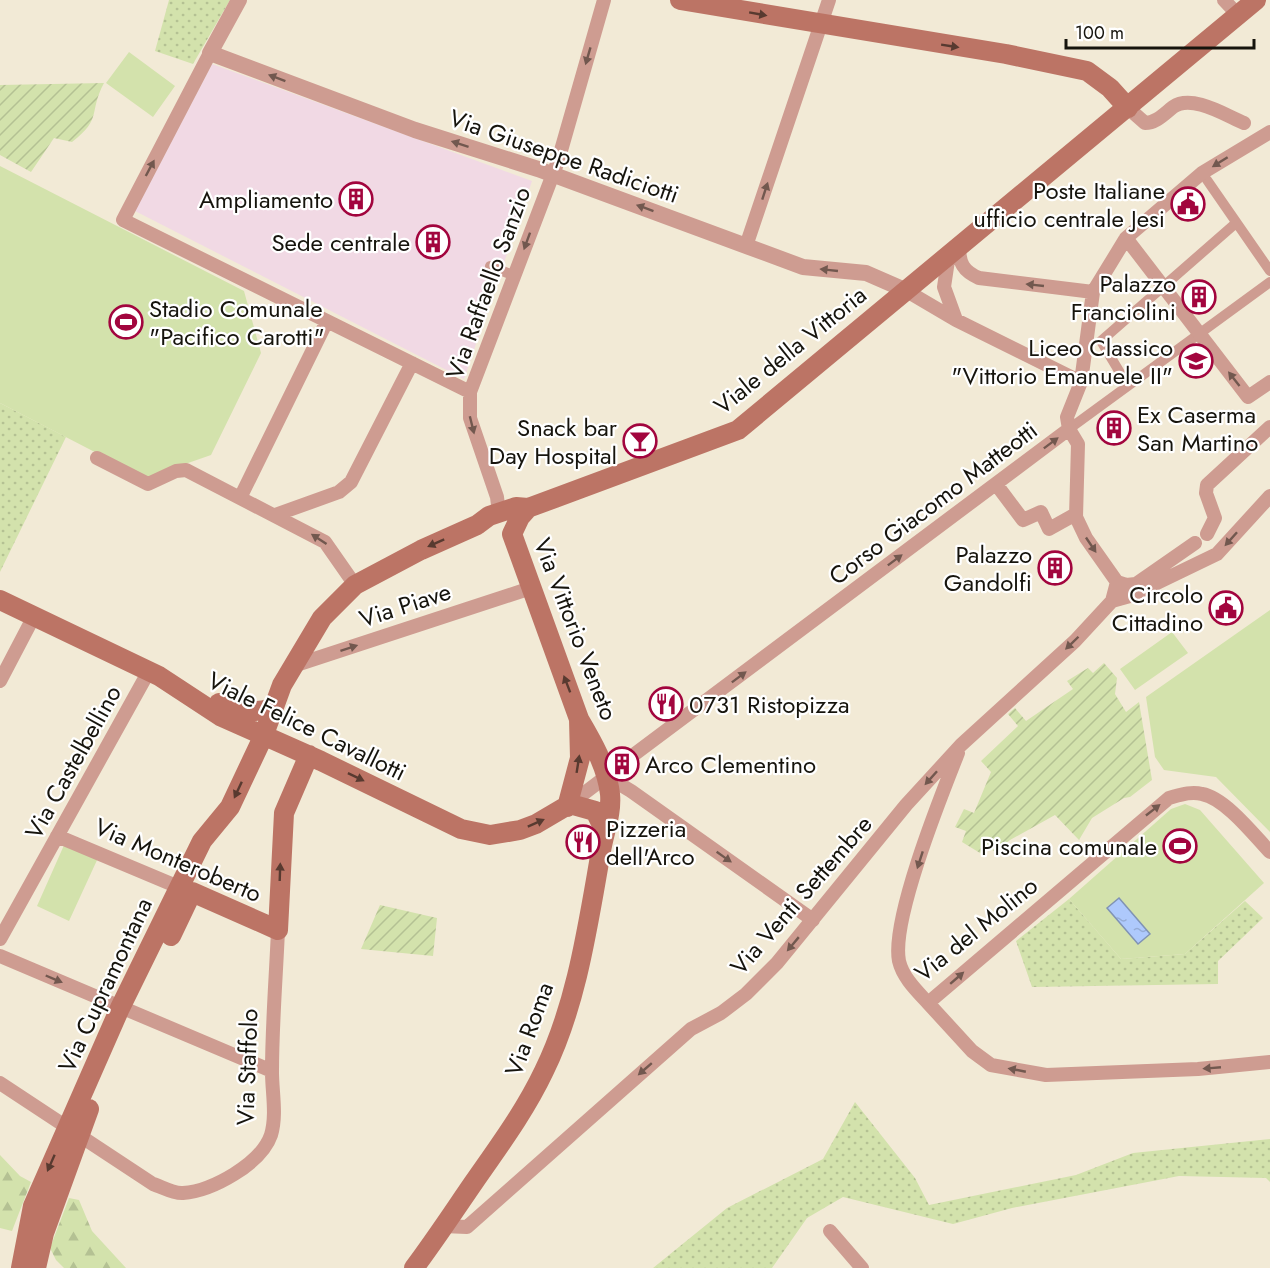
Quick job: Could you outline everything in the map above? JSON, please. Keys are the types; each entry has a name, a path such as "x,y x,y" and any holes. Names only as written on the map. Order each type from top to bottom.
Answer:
{"main road":[{"path":"680,0 1006,54 1087,71 1110,88 1128,108"},
{"name":"Viale della Vittoria","path":"263,737 272,710 293,666 322,618 355,585 499,513 516,507 528,508 738,430 1256,0"},
{"name":"Via Vittorio Veneto","path":"528,508 520,517 512,534 579,719 592,740 617,768"},
{"name":"Via Vittorio Veneto","path":"477,525 493,526 512,534"},
{"name":"Viale Felice Cavallotti","path":"0,600 33,618 154,674 220,716 305,754 443,822 490,835 520,830 568,806"},
{"path":"154,674 240,712 272,710 277,730 305,754"},
{"path":"579,719 580,758 568,806 595,810 605,831"},
{"name":"Via Cupramontana","path":"21,1268 33,1206 82,1111 126,1010 186,890 202,842 230,807 263,737"},
{"name":"Via Staffolo","path":"278,930 284,813 305,754"},
{"name":"Via Roma","path":"414,1268 521,1114 545,1070 563,1021 576,973 591,910 617,768"},
{"name":"Via Monteroberto","path":"186,890 278,930"},
{"name":"Via Cupramontana","path":"36,1268 44,1233 82,1111"}],"street":[{"path":"239,0 123,219 470,392"},
{"name":"Via Raffaello Sanzio","path":"499,513 497,497 470,418 470,392 516,276 552,174 604,0"},
{"path":"746,246 829,0"},
{"path":"1224,0 1238,15"},
{"name":"Via Giuseppe Radiciotti","path":"210,53 415,130 552,174 803,267 872,275 905,290"},
{"path":"1128,108 1145,123 1155,121 1175,106 1185,102 1219,112 1244,123"},
{"path":"1195,543 1136,584 1126,585 1117,582 1086,538 1076,514 1078,444 1069,429 1067,417 1081,382 1093,292 1126,238 1202,173 1270,132"},
{"path":"1207,180 1270,271"},
{"path":"1128,386 1101,341 1236,223"},
{"path":"1126,238 1248,398 1270,381"},
{"path":"954,250 967,273 979,278 1093,292"},
{"path":"954,250 945,287 956,320"},
{"path":"490,266 516,276"},
{"name":"Corso Giacomo Matteotti","path":"617,768 1069,429 1270,282"},
{"path":"905,290 956,320 1081,382"},
{"path":"241,496 327,321"},
{"path":"275,515 339,492 351,482 412,363"},
{"path":"1207,534 1215,518 1206,493 1207,485 1270,427"},
{"path":"97,458 148,484 176,471 186,470 241,496 325,542 355,585"},
{"path":"996,484 1023,520 1041,512 1049,529 1076,514"},
{"path":"1112,601 1130,596 1217,554 1270,496"},
{"path":"1112,601 1117,582"},
{"name":"Via Piave","path":"293,666 531,588"},
{"name":"Via Venti Settembre","path":"443,1226 467,1227 691,1029 721,1013 746,994 777,963 906,805 961,745 1075,641 1112,601"},
{"path":"0,681 33,618"},
{"name":"Via Castelbellino","path":"0,939 57,836 154,674"},
{"name":"Via del Molino","path":"961,745 938,804 902,918 898,941 899,961 904,975 928,1003 1169,798 1188,793 1215,798 1270,852"},
{"path":"617,768 631,791 813,920"},
{"name":"Viale Felice Cavallotti","path":"568,806 617,768"},
{"name":"Via Monteroberto","path":"57,836 186,890"},
{"name":"Via Staffolo","path":"0,1083 153,1184 180,1193 205,1190 235,1174 258,1154 270,1137 274,1117 272,1071 278,930"},
{"path":"0,956 272,1071"},
{"path":"928,1003 972,1051 991,1065 1046,1075 1198,1069 1270,1062"},
{"path":"830,1231 862,1268"}],"shaded area":[{"path":"212,64 532,181 464,379 135,211"}],"green space":[{"path":"169,0 230,0 193,64 155,51"},
{"path":"129,52 175,86 153,117 106,83"},
{"path":"104,83 88,127 72,142 54,138 31,172 0,155 0,85"},
{"name":"Stadio Comunale \"Pacifico Carotti\"","path":"0,166 244,291 261,353 211,455 145,478 0,403"},
{"path":"0,403 66,437 0,572"},
{"path":"1270,610 1270,832 1216,777 1164,770 1155,757 1146,697"},
{"path":"1172,632 1188,653 1135,690 1120,669"},
{"path":"1104,663 1117,678 1115,694 1126,712 1139,702 1152,780 1130,797 1124,798 1092,818 1079,840 1055,815 1010,840 995,852 988,847 980,853 962,842 966,831 955,827 964,809 974,813 991,772 981,761 1018,726 1008,714 1015,708 1026,721 1073,689 1067,681 1088,668 1093,673"},
{"name":"Piscina comunale","path":"1185,804 1200,810 1264,883 1185,954 1121,959 1069,899 1171,809"},
{"path":"65,843 98,858 69,921 37,906"},
{"path":"1069,899 1121,959 1185,954 1245,901 1263,918 1218,961 1218,984 1032,987 1016,941"},
{"path":"380,905 437,918 433,956 361,949"},
{"path":"855,1102 915,1178 929,1205 1076,1175 1133,1153 1270,1139 1270,1182 1266,1178 1179,1176 1012,1208 953,1224 843,1197 807,1218 772,1268 653,1268 727,1208 823,1159"},
{"path":"0,1155 20,1176 31,1182 12,1231 0,1228"},
{"path":"69,1198 79,1200 92,1231 126,1268 64,1268 56,1260 50,1248"}],"water":[{"path":"1119,898 1150,934 1138,944 1107,908"}],"place":[{"name":"Ampliamento","path":"356,199"},
{"name":"Poste Italiane ufficio centrale Jesi","path":"1188,204"},
{"name":"Sede centrale","path":"433,242"},
{"name":"Palazzo Franciolini","path":"1199,297"},
{"name":"Stadio Comunale \"Pacifico Carotti\"","path":"126,322"},
{"name":"Liceo Classico \"Vittorio Emanuele II\"","path":"1196,361"},
{"name":"Ex Caserma San Martino","path":"1114,428"},
{"name":"Snack bar Day Hospital","path":"640,441"},
{"name":"Palazzo Gandolfi","path":"1055,568"},
{"name":"Circolo Cittadino","path":"1226,608"},
{"name":"0731 Ristopizza","path":"666,704"},
{"name":"Arco Clementino","path":"622,764"},
{"name":"Pizzeria dell'Arco","path":"583,842"},
{"name":"Piscina comunale","path":"1180,846"}]}
